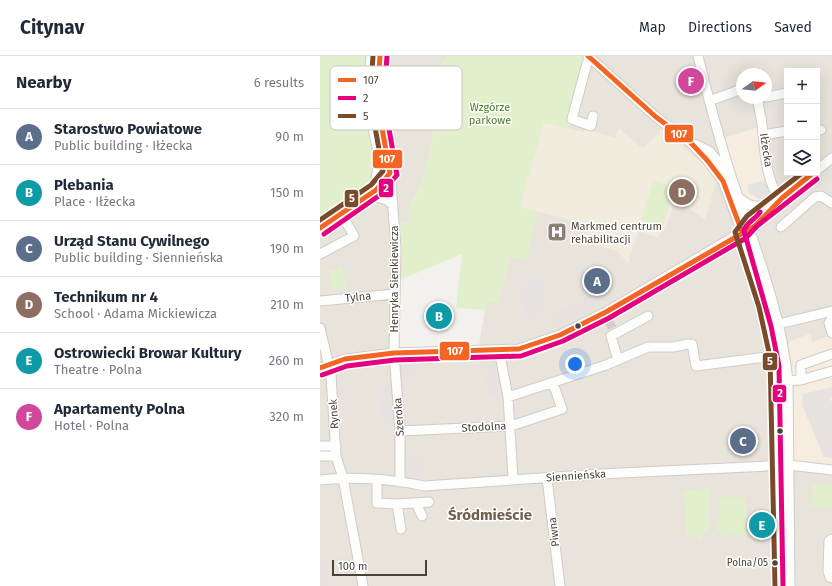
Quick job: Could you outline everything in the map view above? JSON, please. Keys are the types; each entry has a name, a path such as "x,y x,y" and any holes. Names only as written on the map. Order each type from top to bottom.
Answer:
{"street":[{"name":"Henryka Sienkiewicza","path":"370,56 370,66"},
{"name":"Henryka Sienkiewicza","path":"379,66 380,56"},
{"path":"698,56 709,101 739,198 769,304 781,355"},
{"path":"593,116 591,126 572,119 589,57 656,117 710,156 732,179"},
{"path":"709,101 736,90"},
{"path":"772,96 784,94"},
{"name":"Iłżecka","path":"761,104 763,135 774,192 780,199"},
{"name":"Henryka Sienkiewicza","path":"374,130 379,160 388,177"},
{"name":"Henryka Sienkiewicza","path":"381,130 393,204 396,248 394,353"},
{"path":"710,156 716,142 718,131"},
{"path":"763,135 784,131"},
{"path":"710,156 722,146"},
{"path":"710,156 747,228"},
{"path":"820,168 832,158"},
{"path":"369,195 376,180 379,160"},
{"path":"324,367 345,358 394,353 519,349 560,335 607,316 747,228 809,176"},
{"path":"320,228 376,190 388,177"},
{"path":"369,195 387,200 393,204"},
{"path":"781,226 815,197 821,196 832,203"},
{"path":"739,198 756,208 780,199"},
{"path":"320,254 354,236 341,213"},
{"name":"Tylna","path":"320,301 395,294"},
{"path":"769,304 778,324 783,381 784,465 782,586"},
{"path":"778,324 832,311"},
{"path":"618,360 611,338 615,332 648,316"},
{"path":"832,318 829,323 832,333"},
{"name":"Rynek","path":"320,328 324,367 333,392 336,456 343,478 363,586"},
{"path":"508,397 553,383 654,346 673,347 690,344 696,366 781,355"},
{"path":"499,350 508,397 511,426 513,479"},
{"name":"Szeroka","path":"394,353 400,431 400,482"},
{"path":"801,380 801,365 832,354"},
{"path":"783,381 801,380 832,371"},
{"name":"Stodolna","path":"400,431 511,426 562,409 553,383"},
{"path":"320,446 336,446"},
{"path":"320,456 336,456"},
{"path":"784,465 790,586"},
{"name":"Siennieńska","path":"320,480 343,478 400,482 424,486 513,479 784,465 832,470"},
{"name":"Piwna","path":"547,478 560,586"},
{"path":"377,480 377,503 398,504 429,502"},
{"path":"416,503 422,516"},
{"path":"398,504 401,529"},
{"path":"832,539 829,541 828,571 830,577 832,578"}],"shaded area":[{"name":"Śródmieście","path":"380,56 448,56 443,61 442,66 380,66"},
{"name":"Śródmieście","path":"588,56 832,56 832,586 320,586 320,228 369,195 392,204 381,130 434,130 423,180 410,205 409,222 395,223 394,353 478,351 488,300 499,303 510,257 527,260 530,241 520,207"},
{"path":"544,123 584,132 586,128 615,138 619,128 643,149 662,129 709,169 716,182 705,220 679,201 675,202 665,229 658,237 638,232 628,263 617,251 584,243 587,224 520,207"},
{"path":"762,126 763,140 780,199 762,206 745,203 722,146 727,137"},
{"path":"771,179 775,192 762,200 749,193 747,185"},
{"path":"524,276 547,281 540,322 523,318 525,304 519,303"},
{"path":"599,291 604,302 554,328 551,315"},
{"path":"810,334 812,342 832,335 832,470 789,465 785,355 790,341"},
{"path":"416,357 420,357 421,374 401,376 400,361 416,360"},
{"path":"495,359 501,385 499,395 488,397 481,361"},
{"path":"396,382 400,422 381,423 379,383"},
{"path":"832,387 832,397 830,398 832,403 832,458 824,457 802,405 803,394"},
{"path":"406,458 425,458 425,478 406,478"},
{"path":"351,555 354,574 346,575 345,572 336,573 333,558"},
{"path":"326,557 330,576 325,577 326,585 333,584 333,586 320,586 320,558"}],"green space":[{"path":"320,56 371,56 372,66 330,66 330,130 377,130 379,160 371,188 320,228"},
{"name":"Wzgórze parkowe","path":"448,56 588,56 590,58 568,128 544,123 520,207 538,212 527,260 510,257 499,303 488,300 485,310 456,308 462,254 400,280 395,223 409,222 410,205 423,180 434,130 462,130 462,66 442,66 443,61"},
{"path":"653,181 674,187 662,228 641,222"},
{"path":"342,267 347,287 333,291 328,271"},
{"path":"813,484 832,485 832,508 811,506"},
{"path":"710,487 710,528 699,541 698,536 686,537 684,490 705,489"},
{"path":"716,497 741,497 745,499 747,535 726,535 725,540 716,527 714,521 720,520 720,499 715,499"}],"tunnel":[{"path":"608,320 614,331"}],"transit line":[{"name":"5","path":"372,66 373,56"},
{"name":"107","path":"379,66 380,56"},
{"name":"2","path":"386,66 387,56"},
{"name":"107","path":"588,56 656,117 690,142 707,160 723,181 742,232"},
{"name":"5","path":"320,220 371,185 383,171 375,130"},
{"name":"107","path":"320,228 376,190 390,173 382,130"},
{"name":"2","path":"324,234 380,195 397,175 389,130"},
{"name":"5","path":"775,586 770,357 759,307 735,232 747,216 798,176"},
{"name":"107","path":"320,368 345,359 394,353 519,349 560,335 606,312 755,226 782,198 809,176"},
{"name":"2","path":"322,375 347,366 395,360 521,356 563,341 609,318 746,238 757,226 817,179"},
{"name":"2","path":"760,212 746,226 744,231 771,326 779,366 783,586"}],"place":[{"name":"Apartamenty Polna","path":"691,81"},
{"name":"Technikum nr 4","path":"682,192"},
{"name":"Markmed centrum rehabilitacji","path":"557,232"},
{"name":"Starostwo Powiatowe","path":"597,281"},
{"name":"Plebania","path":"439,316"},
{"name":"Urząd Stanu Cywilnego","path":"743,441"},
{"name":"Ostrowiecki Browar Kultury","path":"762,525"},
{"name":"Polna/05","path":"775,563"}],"district":[{"name":"Śródmieście","path":"490,515"}]}
